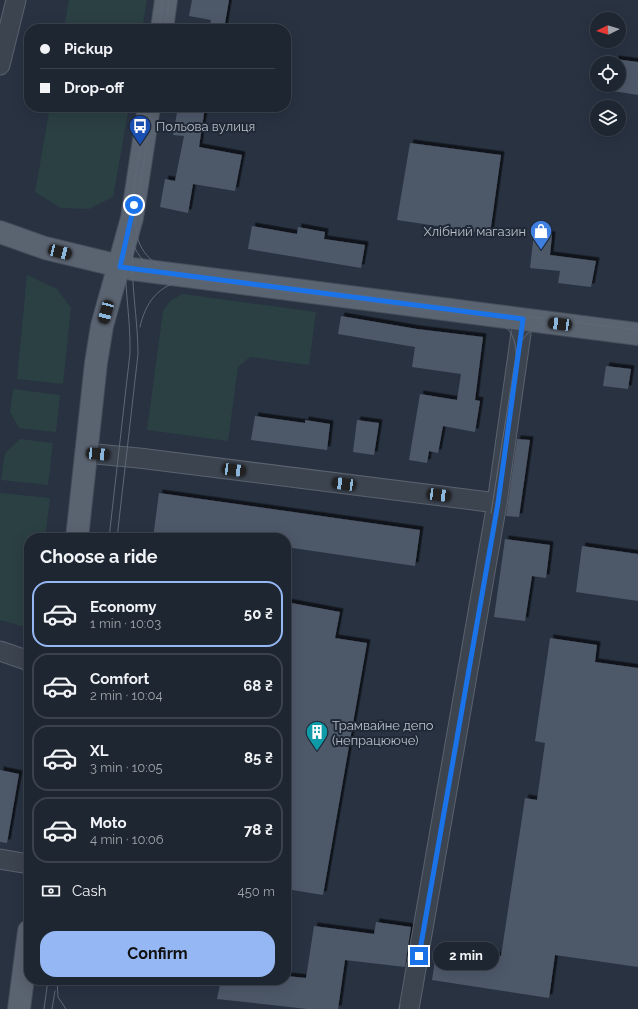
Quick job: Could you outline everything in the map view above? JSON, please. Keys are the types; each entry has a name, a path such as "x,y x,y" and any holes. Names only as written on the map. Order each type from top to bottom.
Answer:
{"main road":[{"path":"163,24 166,0"},
{"path":"77,533 96,363 102,326 120,267 132,218 148,112"},
{"path":"0,232 45,248 120,267 638,334"},
{"path":"20,1009 24,974"}],"street":[{"path":"0,65 16,0"},
{"path":"409,1009 498,503 523,319"},
{"path":"85,453 139,458 498,503"},
{"path":"0,651 24,659"},
{"path":"0,860 24,863"}],"green space":[{"path":"69,0 147,0 143,24 65,24"},
{"path":"49,112 128,112 113,197 89,209 61,208 35,192"},
{"path":"27,275 57,289 71,308 63,384 17,379"},
{"path":"183,294 316,312 309,365 250,357 238,367 228,441 147,430 163,311 171,300"},
{"path":"13,389 60,395 56,432 19,428 10,412"},
{"path":"20,439 53,443 48,485 1,480 5,453"},
{"path":"0,493 50,498 46,533 24,533 24,627 0,620"}],"building":[{"path":"192,0 229,0 225,24 210,24 211,20 189,16"},
{"path":"626,60 638,62 638,95 619,92 626,92"},
{"path":"177,112 204,112 199,147 242,155 235,191 193,184 188,213 160,207 165,179 175,181 184,136 173,135"},
{"path":"410,143 501,155 490,234 397,220"},
{"path":"252,226 297,234 298,227 325,232 324,239 365,245 361,268 248,249"},
{"path":"534,233 552,235 550,255 596,261 591,287 558,283 560,271 530,268"},
{"path":"341,316 417,329 483,337 475,400 480,401 475,432 443,426 438,453 429,451 427,463 409,460 420,394 457,400 461,374 412,367 415,347 338,334"},
{"path":"606,366 631,369 628,389 603,386"},
{"path":"255,416 305,423 305,420 330,424 327,450 251,440"},
{"path":"357,420 379,423 374,455 353,452"},
{"path":"517,439 530,440 519,517 506,516"},
{"path":"159,493 420,530 415,566 291,548 291,533 154,533"},
{"path":"505,539 550,545 546,578 532,576 525,621 494,617"},
{"path":"582,546 638,554 638,601 576,592"},
{"name":"Трамвайне депо (непрацююче)","path":"291,603 340,612 335,638 367,643 323,895 291,890"},
{"path":"550,638 597,645 595,662 638,668 638,967 555,955 549,998 432,980 437,947 501,956 525,798 537,800 545,743 535,741"},
{"path":"0,770 19,774 7,843 0,842"},
{"path":"376,922 411,927 405,967 345,960 338,1009 307,1009 217,999 220,985 291,985 291,976 306,978 314,926 374,934"}],"tram line":[{"path":"160,24 163,0"},
{"path":"166,24 169,0"},
{"path":"129,220 145,112"},
{"path":"135,220 151,112"},
{"path":"130,215 130,235 137,253 150,267 168,276 486,318 505,326 512,335 516,348 516,355 491,513"},
{"path":"136,216 137,236 144,252 150,259 166,269 176,272 638,330"},
{"path":"110,533 130,353 125,263 127,234"},
{"path":"118,533 138,354 133,286 133,246"},
{"path":"140,327 145,310 154,296 167,286 184,281"},
{"path":"517,351 522,340 530,331 546,322 553,321"},
{"path":"44,1009 47,985"},
{"path":"57,985 58,997 66,1009"},
{"path":"52,1009 55,991"},
{"path":"399,1009 400,1005"}],"place":[{"name":"Польова вулиця","path":"140,146"},
{"name":"Хлібний магазин","path":"541,250"},
{"name":"Трамвайне депо (непрацююче)","path":"317,752"}],"route":[{"path":"134,205 120,267 179,276 523,319 498,503 419,956"}]}
